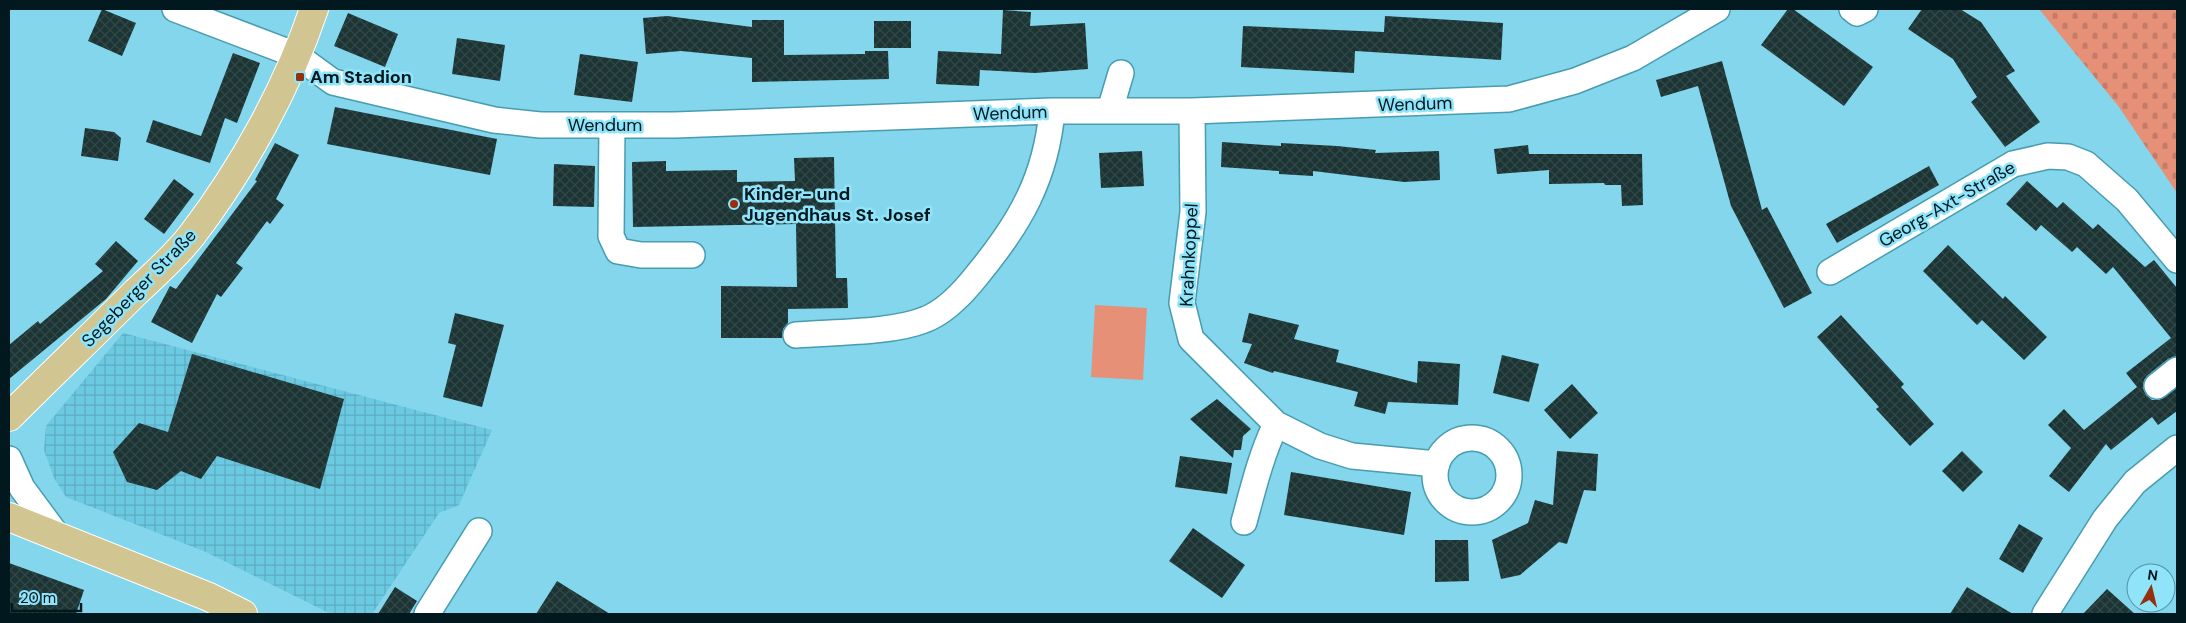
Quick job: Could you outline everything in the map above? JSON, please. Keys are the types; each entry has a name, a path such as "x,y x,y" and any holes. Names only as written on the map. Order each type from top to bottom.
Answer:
{"main road":[{"name":"Segeberger Straße","path":"9,417 81,348 191,236 238,168 296,55 314,9"},
{"path":"9,517 209,597 243,614"}],"street":[{"path":"175,9 296,55"},
{"name":"Wendum","path":"296,55 333,82 494,120 540,125 675,125 1052,111 1192,111 1509,99 1575,81 1633,58 1717,9"},
{"path":"1852,9 1857,13 1865,9"},
{"path":"1110,110 1121,72"},
{"path":"796,335 905,326 940,312 967,288 995,254 1022,214 1044,160 1050,139 1052,111"},
{"name":"Krahnkoppel","path":"1192,111 1193,212 1182,303 1191,339 1276,424 1320,446 1352,456 1437,464"},
{"path":"612,125 611,236 618,251 641,255 692,256"},
{"name":"Georg-Axt-Straße","path":"1830,272 2013,164 2048,156 2068,157 2086,164 2127,200 2177,260"},
{"path":"2157,386 2177,370"},
{"path":"1244,522 1254,481 1276,424"},
{"path":"2045,614 2106,519 2135,482 2177,448"},
{"path":"9,459 22,488 59,538"},
{"path":"426,614 478,531"}],"shaded area":[{"path":"123,333 492,430 459,505 439,513 372,614 331,614 206,552 66,497 54,478 44,450 46,426"}],"green space":[{"path":"2039,9 2177,9 2177,193 2119,107"},
{"path":"1095,305 1147,308 1143,380 1091,377"}],"building":[{"path":"102,9 136,23 122,56 88,41"},
{"path":"1788,9 1793,9 1873,67 1844,106 1761,45"},
{"path":"1922,9 1960,9 1981,22 2015,71 2006,76 2040,122 2005,147 1971,102 1977,97 1953,59 1908,29"},
{"path":"1003,10 1031,12 1030,26 1085,23 1088,69 1035,73 980,70 979,86 936,84 938,51 1001,54"},
{"path":"348,13 398,34 385,67 334,46"},
{"path":"667,16 752,27 752,20 784,20 784,55 865,54 865,51 888,51 889,79 752,82 752,58 681,51 646,54 643,18"},
{"path":"1385,16 1503,23 1501,60 1355,51 1354,73 1241,67 1243,26 1384,32"},
{"path":"874,21 911,21 911,48 874,48"},
{"path":"457,38 505,45 500,81 452,74"},
{"path":"233,53 260,63 237,123 225,118 210,163 146,142 153,120 201,136"},
{"path":"580,54 638,62 632,102 574,95"},
{"path":"1722,61 1762,210 1767,207 1812,293 1784,308 1731,206 1698,86 1661,97 1656,80"},
{"path":"335,107 497,139 490,175 327,144"},
{"path":"85,128 114,132 121,138 118,161 81,156"},
{"path":"1222,142 1281,146 1281,143 1337,146 1376,150 1375,153 1439,151 1440,180 1404,182 1313,171 1313,176 1279,174 1279,171 1221,167"},
{"path":"275,143 299,155 276,199 284,205 270,224 267,221 236,263 243,268 221,297 217,294 192,343 151,322 170,286 176,289 257,181 255,180"},
{"path":"1528,145 1529,154 1642,154 1643,205 1622,206 1621,185 1605,185 1604,183 1549,184 1549,170 1497,174 1494,149"},
{"path":"1142,151 1144,186 1101,188 1099,153"},
{"name":"Kinder- und Jugendhaus St. Josef","path":"834,157 836,278 847,278 848,308 788,309 788,323 783,329 782,338 721,338 721,286 797,287 796,224 633,227 632,162 666,161 666,171 737,170 737,182 795,181 794,158"},
{"path":"554,164 595,166 594,207 553,206"},
{"path":"1929,166 1939,185 1837,243 1826,224"},
{"path":"174,179 194,194 164,234 144,219"},
{"path":"2027,181 2057,208 2063,202 2093,229 2098,224 2145,267 2154,260 2177,288 2177,356 2168,359 2148,375 2144,380 2143,388 2146,395 2152,400 2159,400 2177,388 2177,411 2158,425 2152,417 2111,450 2106,444 2069,492 2049,476 2071,448 2048,425 2064,409 2084,430 2137,387 2126,373 2171,338 2113,267 2106,274 2077,247 2072,252 2041,225 2036,231 2006,204"},
{"path":"116,241 138,261 106,299 9,379 9,345 38,321 40,324 103,271 95,264"},
{"path":"1948,245 2003,299 2005,296 2047,337 2024,360 1982,320 1977,325 1923,271"},
{"path":"455,313 504,325 482,407 443,397 456,345 448,343"},
{"path":"1249,313 1299,325 1294,339 1339,350 1336,362 1417,383 1418,361 1460,364 1458,405 1388,402 1385,414 1354,406 1358,392 1274,371 1273,373 1244,363 1252,344 1242,342"},
{"path":"1841,315 1904,384 1901,387 1934,424 1910,446 1876,409 1879,407 1817,337"},
{"path":"192,354 344,399 320,489 217,456 201,479 181,471 157,490 127,482 113,452 139,423 168,432"},
{"path":"1502,355 1539,364 1529,402 1493,393"},
{"path":"1572,384 1598,413 1570,439 1544,410"},
{"path":"1217,399 1251,429 1243,436 1241,450 1234,450 1233,458 1190,419"},
{"path":"1557,451 1598,454 1596,491 1584,490 1567,544 1559,542 1520,575 1501,579 1492,540 1528,523 1535,500 1553,505"},
{"path":"1962,451 1983,472 1963,492 1942,471"},
{"path":"1180,456 1232,463 1227,494 1175,487"},
{"path":"1291,472 1411,492 1404,535 1284,515"},
{"path":"2019,524 2043,538 2023,573 1999,559"},
{"path":"1193,528 1245,565 1222,598 1169,561"},
{"path":"1435,540 1468,540 1469,581 1435,582"},
{"path":"9,563 84,590 76,614 9,614"},
{"path":"557,581 610,614 536,614"},
{"path":"395,587 417,601 409,614 378,614"},
{"path":"1967,587 2013,614 1950,614"},
{"path":"2107,589 2126,606 2126,613 2135,614 2083,614"}],"place":[{"name":"Am Stadion","path":"300,77"},
{"name":"Kinder- und Jugendhaus St. Josef","path":"734,204"}]}
